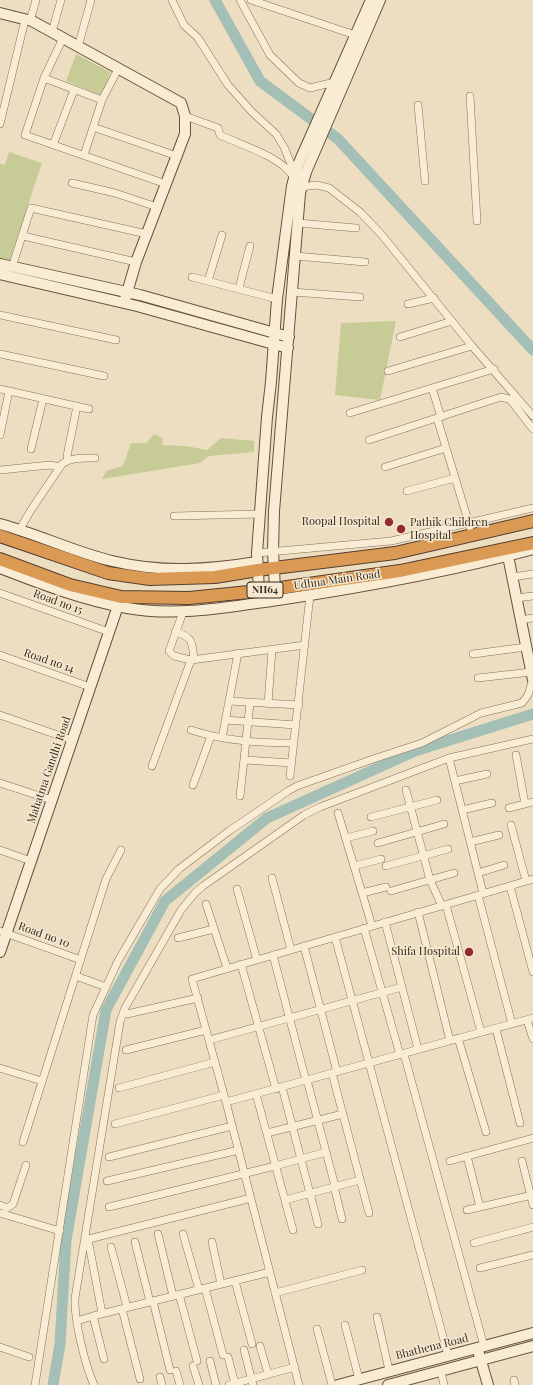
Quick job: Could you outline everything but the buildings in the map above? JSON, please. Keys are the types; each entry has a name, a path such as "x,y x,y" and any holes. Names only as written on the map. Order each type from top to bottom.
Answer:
{"highway":[{"name":"NH64","path":"0,536 108,573 150,579 215,577 258,562 274,568 395,553 471,530 533,522"},
{"name":"Udhna Main Road","path":"0,559 70,585 119,601 189,598 275,589 400,571 508,553 533,542"}],"street":[{"path":"0,124 27,20 36,0"},
{"path":"52,32 61,0"},
{"path":"78,47 92,0"},
{"path":"172,0 184,25 198,38 228,85 252,112 276,134 298,173 301,187 274,512 273,551 275,589"},
{"path":"240,0 270,55 299,83 310,88 335,82"},
{"path":"251,0 355,35"},
{"path":"330,103 335,82 371,0"},
{"path":"259,591 258,562 260,514 277,299 298,173 380,0"},
{"path":"0,13 27,20 52,32 181,103 185,116 185,134 136,262 125,298"},
{"path":"62,38 44,78 25,135 166,184"},
{"path":"84,155 102,100 118,69"},
{"path":"44,78 102,100"},
{"path":"0,88 9,90"},
{"path":"54,145 74,90"},
{"path":"470,96 477,221"},
{"path":"418,105 425,181"},
{"path":"185,116 218,128 220,135 298,173"},
{"path":"93,127 177,156"},
{"path":"72,183 115,193 157,207"},
{"path":"301,187 317,185 328,188 360,212 381,234 472,346 494,369 533,416"},
{"path":"147,234 31,208 23,236 3,271 125,298 274,339 288,348"},
{"path":"298,222 356,228"},
{"path":"208,281 222,235"},
{"path":"23,236 136,262"},
{"path":"239,288 250,246"},
{"path":"295,256 365,262"},
{"path":"192,277 277,299"},
{"path":"292,292 360,297"},
{"path":"408,304 434,298"},
{"path":"0,315 116,340"},
{"path":"400,337 452,321"},
{"path":"274,339 289,337"},
{"path":"388,371 472,346"},
{"path":"0,354 104,376"},
{"path":"350,413 494,369"},
{"path":"432,388 446,448 471,530"},
{"path":"0,389 90,409"},
{"path":"0,434 9,391"},
{"path":"369,440 504,397 512,402 533,429"},
{"path":"31,449 43,399"},
{"path":"68,460 67,456 77,406"},
{"path":"385,466 446,448"},
{"path":"20,529 30,510 60,468 68,460 95,458"},
{"path":"0,470 50,465 60,468"},
{"path":"407,491 456,478"},
{"path":"0,524 20,529 79,552 113,561 176,570 211,569 258,562 273,551 391,541 471,530 533,508"},
{"path":"174,516 260,514"},
{"path":"0,568 60,590 119,601 128,608 183,612 310,595 445,572 508,553 533,549"},
{"path":"34,1385 60,1231 91,1025 96,1008 118,961 160,889 179,869 229,831 297,786 422,743 481,712 522,703 528,695 532,677 528,643 516,598 508,553"},
{"path":"512,577 533,574"},
{"name":"Road no 15","path":"0,593 109,632"},
{"path":"290,776 310,595"},
{"path":"516,598 533,596"},
{"name":"Mahatma Gandhi Road","path":"0,952 3,932 31,861 119,601"},
{"path":"183,612 169,647 170,653 192,660 305,645"},
{"path":"521,620 533,618"},
{"path":"152,766 192,660 190,638 186,635 175,632"},
{"path":"473,654 528,643"},
{"path":"268,704 272,649"},
{"path":"222,738 238,653"},
{"name":"Road no 14","path":"0,656 90,686"},
{"path":"478,678 532,677"},
{"path":"229,702 299,705"},
{"path":"240,796 250,703"},
{"path":"0,715 72,740"},
{"path":"225,720 296,725"},
{"path":"191,730 210,736 247,742 294,743"},
{"path":"193,785 210,736"},
{"path":"94,1385 87,1366 75,1305 120,1022 125,1008 181,910 203,886 304,815 320,807 449,758 533,739"},
{"path":"516,755 525,804"},
{"path":"449,758 478,873 480,894 512,1024"},
{"path":"245,760 292,762"},
{"path":"455,781 487,774"},
{"path":"0,783 52,800"},
{"path":"406,790 409,807 430,880 444,905 481,1032"},
{"path":"371,817 437,800"},
{"path":"509,808 533,802"},
{"path":"462,810 492,803"},
{"path":"338,813 372,926"},
{"path":"378,843 444,824"},
{"path":"299,1385 216,1062 192,979 529,880 511,826"},
{"path":"346,838 373,831"},
{"path":"470,842 499,835"},
{"path":"386,866 448,849"},
{"path":"0,850 31,861"},
{"path":"23,1142 106,879 121,850"},
{"path":"354,866 381,859"},
{"path":"478,873 504,865"},
{"path":"362,893 389,889 454,873"},
{"path":"272,878 291,950"},
{"path":"510,886 533,972"},
{"path":"237,889 257,960"},
{"path":"206,904 227,968"},
{"path":"418,912 450,1041"},
{"path":"385,922 418,1049"},
{"path":"364,928 382,992 402,1054 481,1347 481,1360 488,1385"},
{"path":"178,938 214,929"},
{"name":"Road no 10","path":"3,932 81,960"},
{"path":"335,937 448,1355"},
{"path":"304,946 320,1009 343,1114 369,1213"},
{"path":"273,955 318,1120 342,1219"},
{"path":"241,964 258,1026 292,1126 318,1224"},
{"path":"76,976 106,986"},
{"path":"209,1040 402,987"},
{"path":"127,1014 198,998"},
{"path":"226,1102 530,1019 533,1039"},
{"path":"496,1029 520,1122"},
{"path":"126,1050 206,1030"},
{"path":"458,1038 486,1132"},
{"path":"118,1088 216,1062"},
{"path":"0,1068 42,1081"},
{"path":"256,1094 293,1230"},
{"path":"115,1124 224,1095"},
{"path":"266,1133 343,1114"},
{"path":"108,1157 232,1126"},
{"path":"450,1161 533,1138"},
{"path":"107,1181 239,1150"},
{"path":"109,1207 245,1174 326,1152"},
{"path":"467,1156 480,1207"},
{"path":"522,1161 532,1195 533,1205"},
{"path":"0,1205 7,1208 13,1204 26,1165"},
{"path":"284,1200 360,1180"},
{"path":"467,1210 532,1195"},
{"path":"86,1240 251,1198"},
{"path":"0,1213 60,1231"},
{"path":"474,1243 533,1227"},
{"path":"158,1234 195,1364 199,1385"},
{"path":"183,1234 226,1356 232,1384 252,1382 268,1374 295,1367"},
{"path":"86,1240 102,1313"},
{"path":"135,1242 173,1371 180,1385"},
{"path":"212,1242 221,1284"},
{"path":"111,1247 140,1379"},
{"path":"480,1268 533,1254"},
{"path":"275,1294 362,1270"},
{"path":"77,1321 102,1313 270,1272"},
{"path":"235,1281 252,1344"},
{"path":"92,1316 104,1359"},
{"path":"377,1318 389,1370"},
{"path":"345,1325 359,1379"},
{"path":"317,1329 332,1385"},
{"name":"Bhathena Road","path":"338,1385 389,1370 533,1333"},
{"path":"260,1346 268,1374"},
{"path":"388,1385 409,1382 533,1346"},
{"path":"0,1347 29,1357"},
{"path":"244,1350 252,1382"},
{"path":"210,1361 216,1385"},
{"path":"441,1372 444,1385"},
{"path":"160,1378 162,1385"}],"green space":[{"path":"76,54 110,72 103,96 66,81"},
{"path":"9,152 42,163 9,262 0,261 0,164 5,165"},
{"path":"396,321 380,400 335,395 341,323"},
{"path":"154,434 163,438 162,445 186,446 207,450 221,438 254,441 254,452 209,456 200,463 102,479 106,471 123,466 131,443 147,443"}],"waterway":[{"path":"215,0 260,81 338,139 533,350"},
{"path":"53,1385 60,1344 66,1240 106,1010 165,901 267,818 415,751 533,714"}],"place":[{"name":"Roopal Hospital","path":"389,522"},
{"name":"Pathik Children Hospital","path":"401,529"},
{"name":"Shifa Hospital","path":"469,952"}]}
